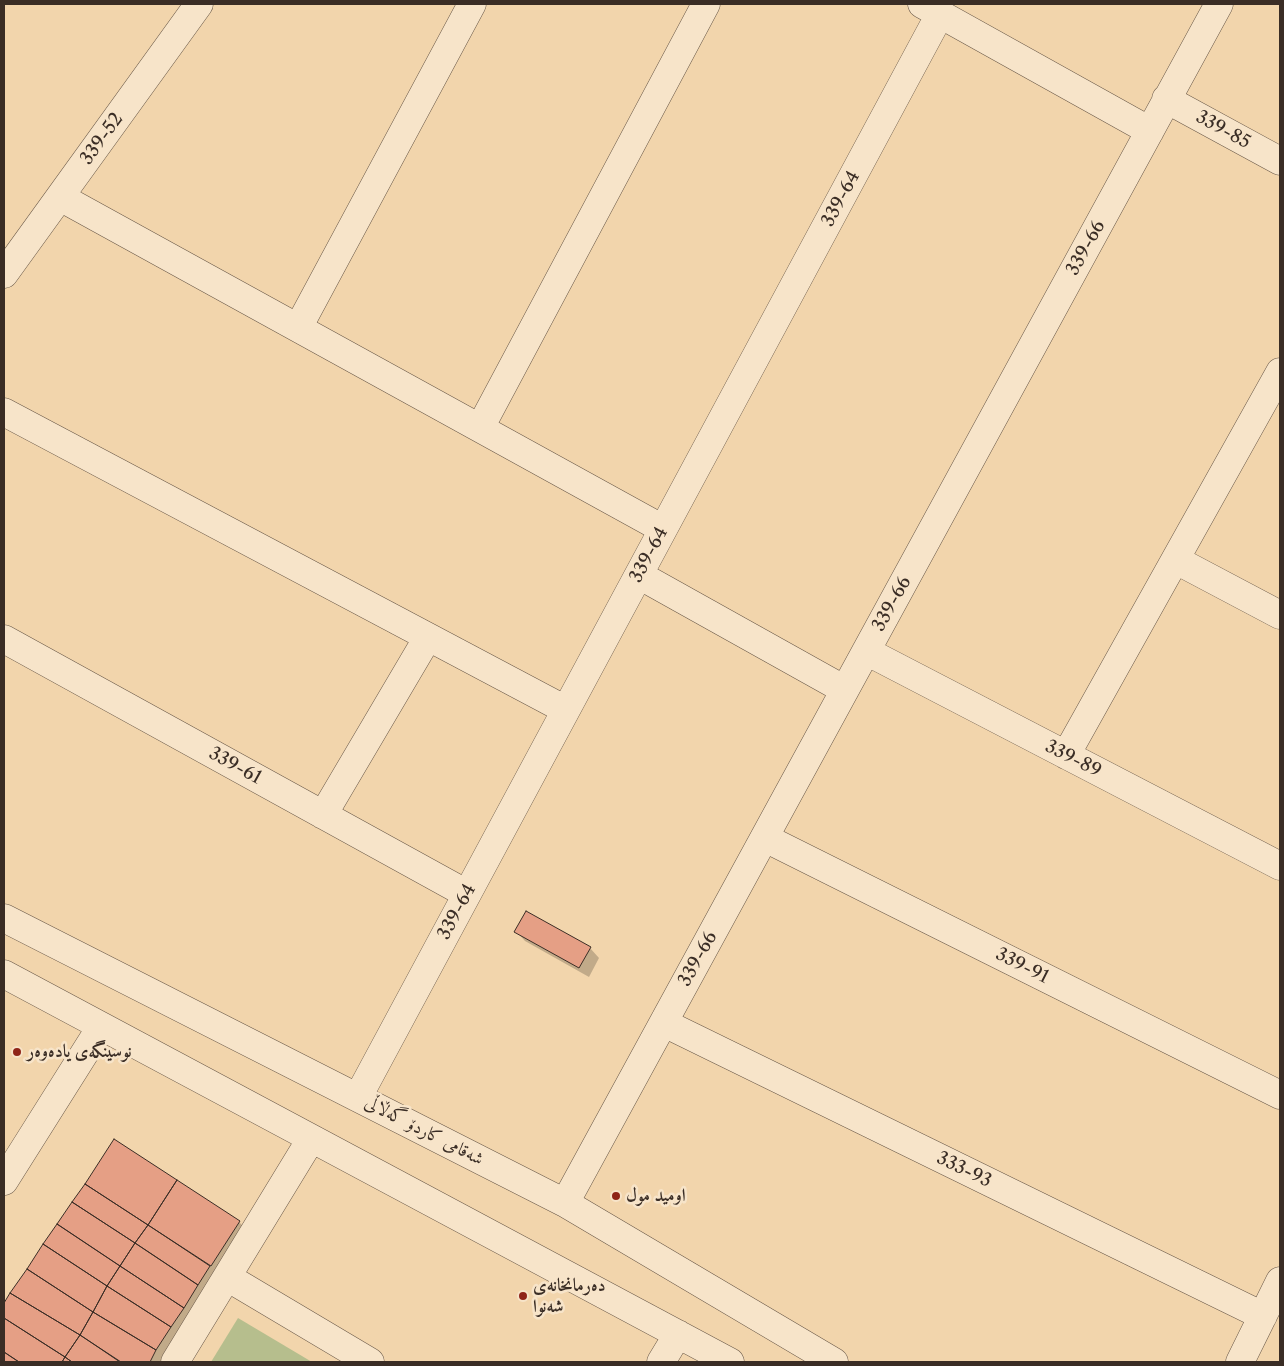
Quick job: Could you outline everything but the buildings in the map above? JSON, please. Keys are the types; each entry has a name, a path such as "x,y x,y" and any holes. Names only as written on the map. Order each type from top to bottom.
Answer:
{"street":[{"path":"298,328 472,4"},
{"path":"480,428 706,4"},
{"name":"339-66","path":"565,1204 1219,4"},
{"name":"339-52","path":"4,274 60,197 188,8"},
{"path":"931,9 1150,131"},
{"name":"339-64","path":"358,1096 663,530 931,9"},
{"name":"339-85","path":"1166,99 1280,161"},
{"path":"60,197 663,530"},
{"path":"1066,755 1280,372"},
{"path":"4,412 566,710"},
{"path":"1176,560 1280,614"},
{"path":"639,575 845,690"},
{"path":"323,815 428,637"},
{"name":"339-61","path":"4,639 467,894"},
{"name":"339-89","path":"866,651 1280,866"},
{"name":"339-91","path":"765,838 1280,1095"},
{"name":"شەقامی کاردۆ گەڵاڵی","path":"4,918 358,1096 565,1204 834,1362"},
{"path":"4,974 730,1362"},
{"name":"333-93","path":"664,1023 1263,1316"},
{"path":"4,1181 101,1027"},
{"path":"175,1362 311,1139"},
{"path":"227,1277 370,1362"},
{"path":"1240,1362 1280,1281"},
{"path":"661,1362 678,1334"}],"green space":[{"path":"238,1318 312,1362 211,1362"}],"place":[{"name":"نوسینگەی یادەوەر","path":"17,1052"},
{"name":"اوميد مول","path":"616,1196"},
{"name":"دەرمانخانەی شەنوا","path":"523,1296"}]}
